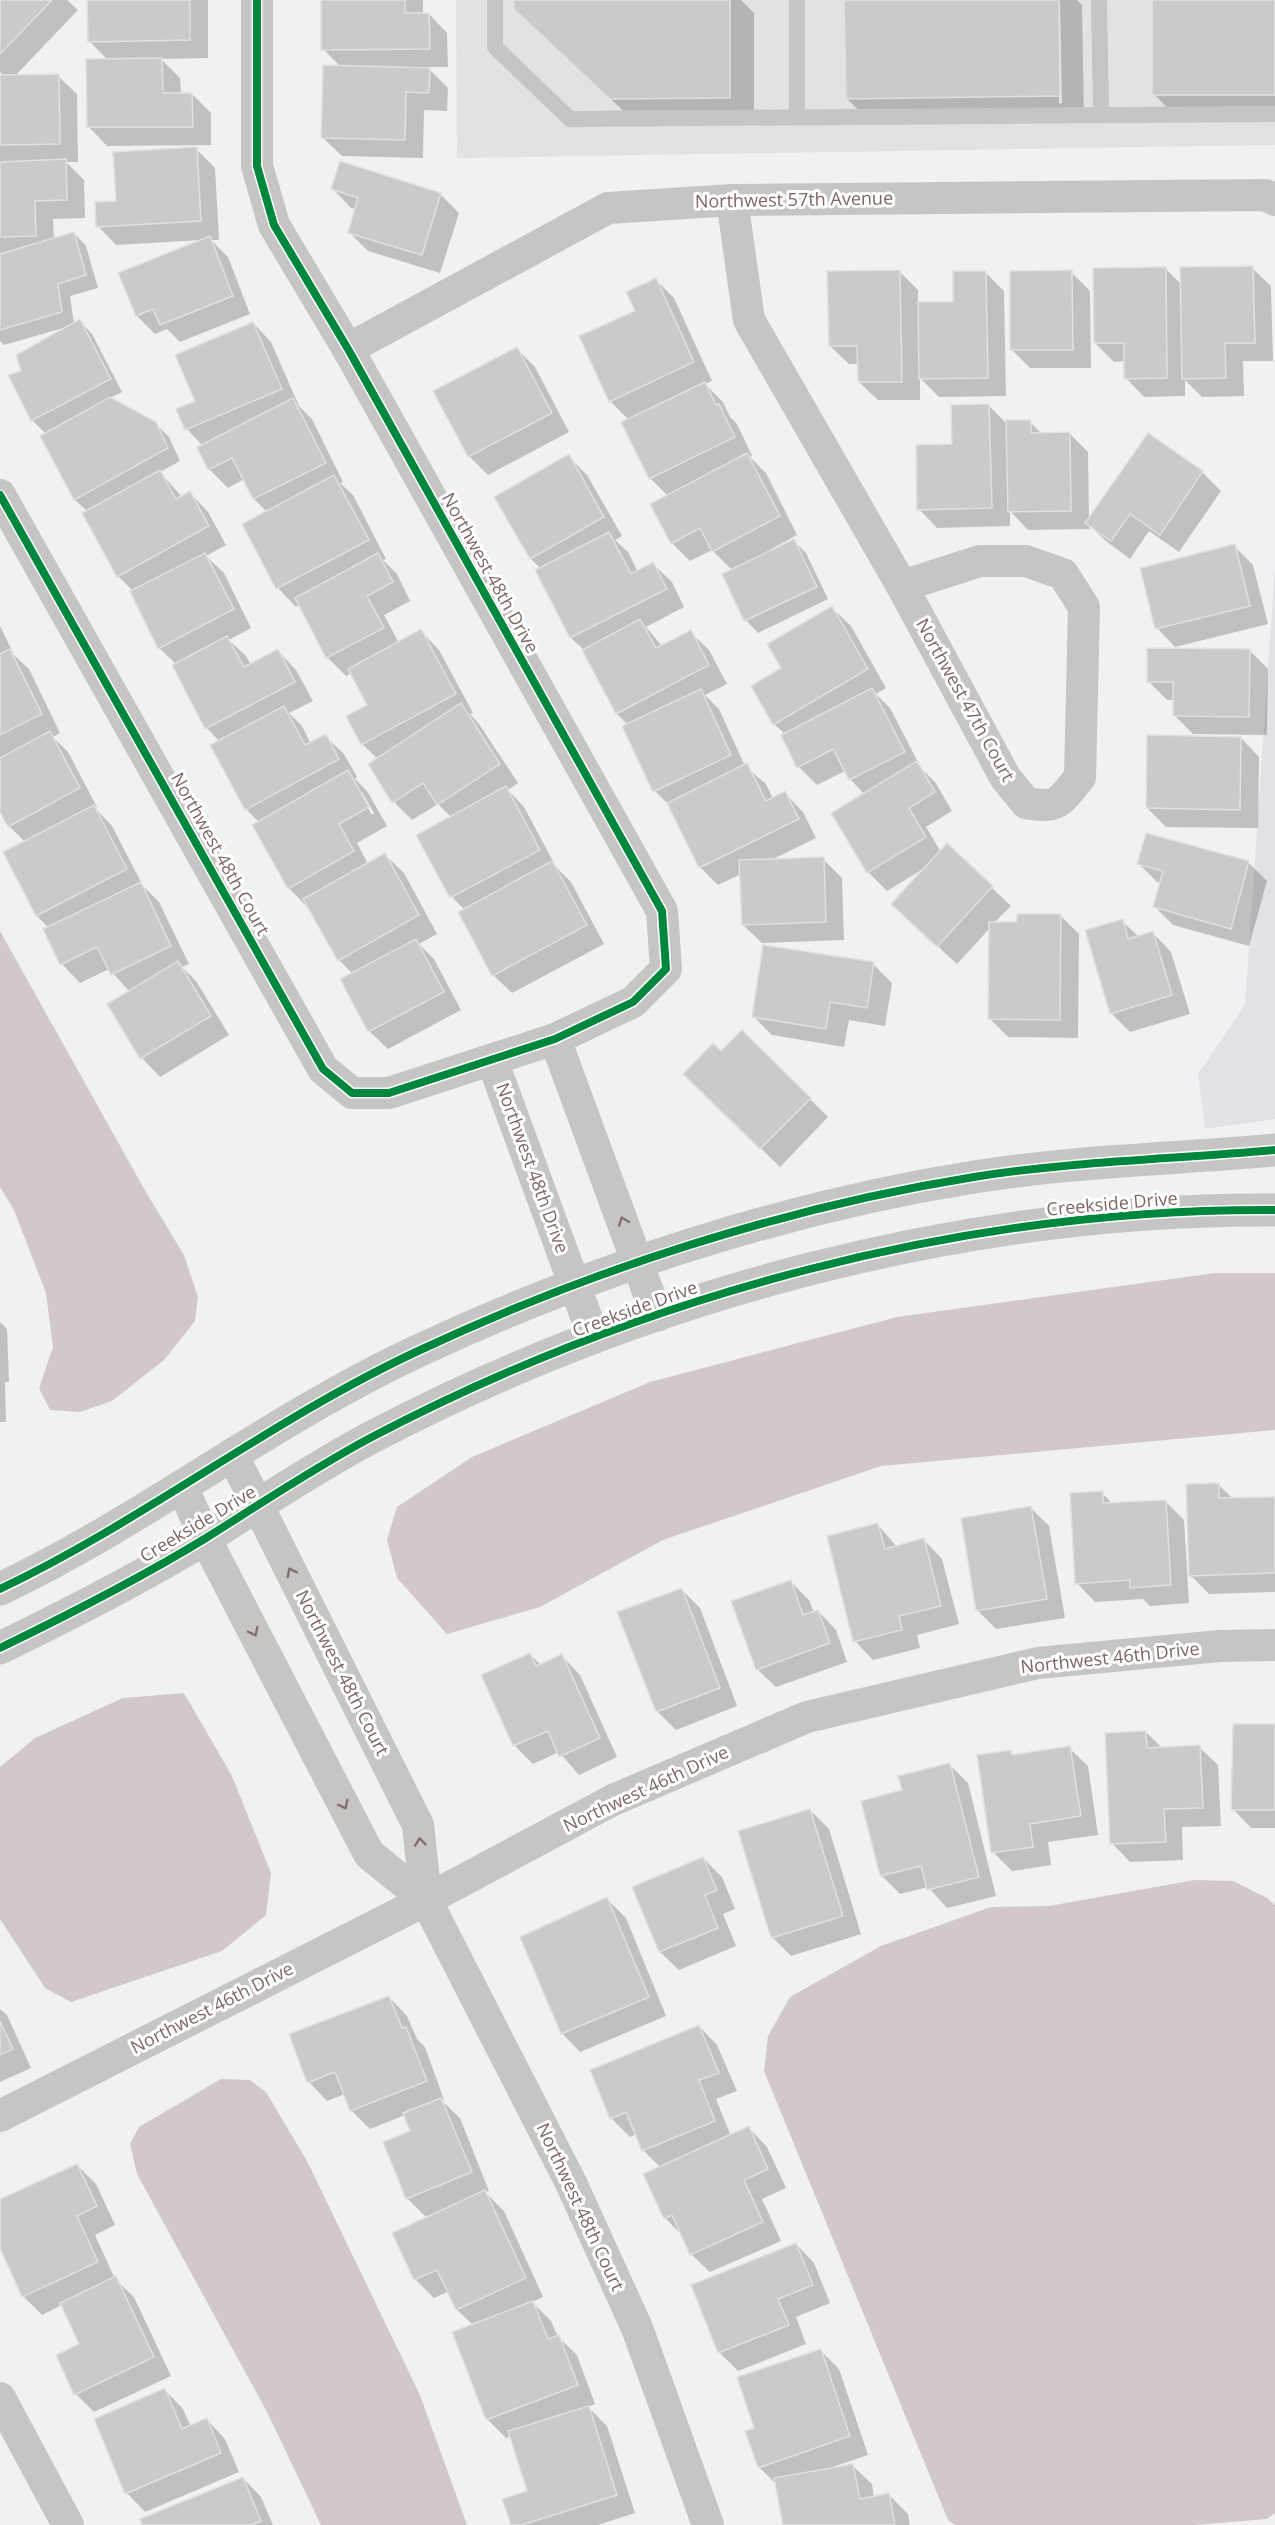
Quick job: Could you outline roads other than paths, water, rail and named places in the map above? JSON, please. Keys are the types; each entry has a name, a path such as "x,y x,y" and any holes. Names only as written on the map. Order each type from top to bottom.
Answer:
{"street":[{"name":"Northwest 48th Drive","path":"257,0 257,166 274,225 348,349 662,911 666,969 633,1002 555,1040 492,1060 594,1338"},
{"name":"Northwest 57th Avenue","path":"348,349 608,208 732,200 1266,195 1275,200"},
{"name":"Northwest 47th Court","path":"732,200 749,320 902,586 1005,777 1026,803 1047,807 1063,798 1080,777 1084,607 1063,574 1026,561 980,561 902,586"},
{"name":"Northwest 48th Court","path":"0,495 323,1069 352,1093 389,1093 492,1060"},
{"path":"555,1040 657,1316"},
{"path":"0,1589 97,1538 232,1454 336,1394 417,1351 638,1262 759,1225 898,1191 965,1179 1088,1163 1275,1150"},
{"name":"Creekside Drive","path":"0,1648 106,1596 379,1434 474,1387 594,1338 657,1316 742,1288 848,1260 946,1239 1156,1214 1275,1209"},
{"name":"Northwest 48th Court","path":"232,1454 418,1825 426,1900 571,2182 633,2318 708,2525"},
{"name":"Northwest 48th Court","path":"182,1486 205,1538 369,1854 426,1900"},
{"name":"Northwest 46th Drive","path":"0,2116 426,1900 613,1800 807,1717 1038,1663 1220,1646 1275,1645"},
{"path":"0,2399 68,2525"}],"lane":[{"path":"495,0 495,47 570,119 1275,114"},
{"path":"796,0 797,117"},
{"path":"1099,0 1101,114"}]}
